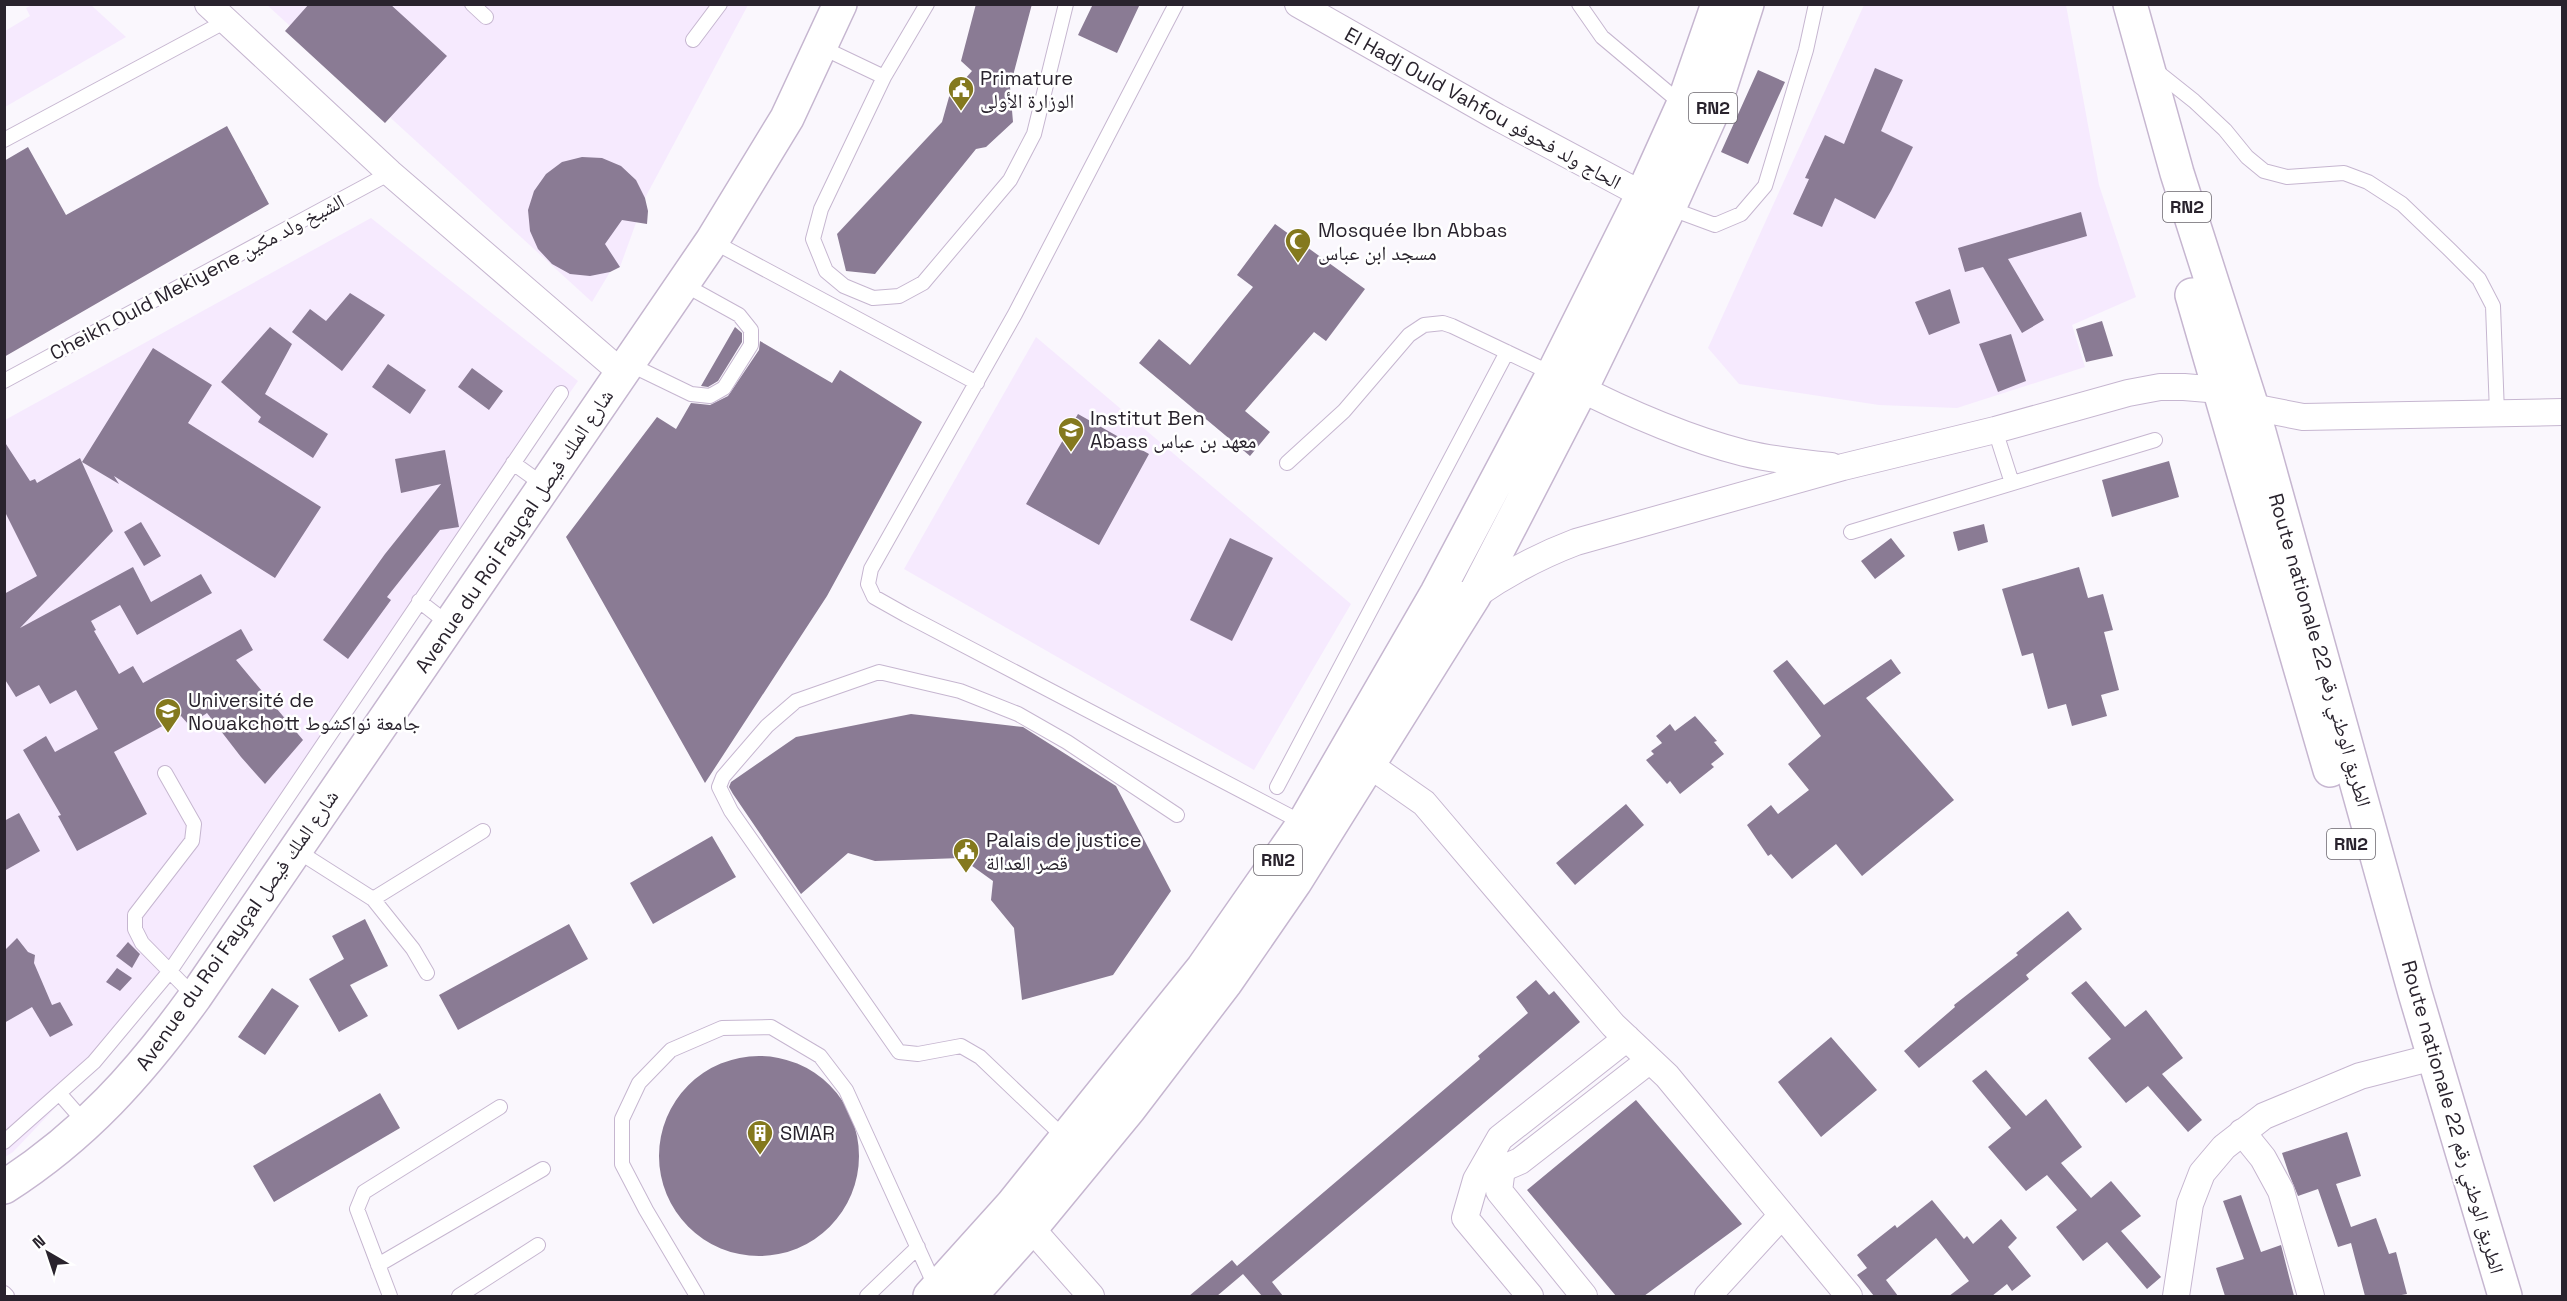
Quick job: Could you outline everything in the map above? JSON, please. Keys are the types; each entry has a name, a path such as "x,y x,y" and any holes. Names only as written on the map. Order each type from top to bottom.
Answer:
{"main road":[{"name":"Avenue du Roi Fayçal شارع الملك فيصل","path":"4,1187 57,1150 87,1125 154,1052 195,996 712,241 787,118 840,4"},
{"name":"RN2","path":"1655,202 1683,105 1718,4"},
{"name":"RN2","path":"970,1296 1031,1228 1129,1109 1227,982 1358,757 1474,596 1567,382 1655,202 1713,110 1747,4"},
{"name":"Route nationale 22 الطريق الوطني رقم","path":"2110,4 2153,166 2424,1059 2505,1296"},
{"name":"Route nationale 22 الطريق الوطني رقم","path":"2130,4 2177,173 2252,407 2424,1059 2482,1296"},
{"name":"RN2","path":"1358,757 1437,592 1567,382"},
{"name":"RN2","path":"933,1293 1012,1205 1314,829"}],"street":[{"name":"El Hadj Ould Vahfou الحاج ولد فحوفو","path":"1299,4 1655,202"},
{"path":"217,13 390,173 626,368"},
{"path":"1567,382 1692,436 1743,453 1783,461 1843,467"},
{"path":"1437,592 1474,596 1506,574 1542,555 1576,542 1843,467 2149,389 2184,387 2220,390 2252,407 2303,417 2562,412"},
{"path":"1358,757 1424,803 1627,1038 1667,1076 1849,1296"},
{"path":"1530,1296 1465,1218 1476,1180 1500,1138 1627,1038"},
{"path":"2176,1296 2190,1204 2202,1173 2224,1147 2264,1116 2360,1076 2424,1059"},
{"path":"1476,1180 1520,1161 1650,1060"},
{"path":"2242,1132 2263,1158 2281,1191 2311,1296"},
{"path":"1502,1168 1499,1191 1584,1296"},
{"path":"1708,1296 1782,1215"},
{"path":"1031,1228 1091,1296"}],"lane":[{"path":"472,4 486,17"},
{"path":"693,40 720,4"},
{"path":"927,4 884,77 820,209 813,239 826,271 844,286 873,298 898,296 923,284 1010,180 1034,134 1066,4"},
{"path":"1176,4 977,383 871,569 868,584 874,597 906,615 1314,829"},
{"path":"1579,4 1602,37 1683,105"},
{"path":"1655,202 1714,225 1741,214 1765,186 1806,50 1816,4"},
{"path":"4,140 217,13"},
{"path":"821,47 884,77"},
{"path":"2146,63 2194,101 2225,130 2247,157 2264,171 2287,177 2344,173 2368,182 2402,204 2450,250 2479,279 2493,306 2497,413"},
{"name":"Cheikh Ould Mekiyene الشيخ ولد مكين","path":"4,381 390,173"},
{"path":"712,241 977,383"},
{"path":"626,368 691,394 710,396 724,388 751,345 751,330 739,315 683,284"},
{"path":"1287,463 1344,411 1416,329 1424,325 1443,323 1567,382"},
{"path":"1277,787 1507,352"},
{"path":"4,1142 94,1062 170,971 561,393"},
{"path":"1995,430 2012,483"},
{"path":"1851,532 2155,440"},
{"path":"513,463 545,486"},
{"path":"419,601 450,625"},
{"path":"1065,1138 980,1057 961,1046 918,1054 899,1052 731,811 719,787 723,777 760,733 796,701 879,672 960,691 1018,714 1067,742 1177,815"},
{"path":"165,773 194,824 192,841 135,915 135,929 142,943 195,996"},
{"path":"373,899 483,831"},
{"path":"296,850 373,899 413,949 427,973"},
{"path":"697,1296 646,1210 622,1164 622,1119 639,1083 671,1050 723,1028 771,1027 820,1056 846,1090 918,1246 933,1293"},
{"path":"59,1094 87,1125"},
{"path":"390,1296 357,1209 364,1192 500,1107"},
{"path":"378,1265 543,1169"},
{"path":"459,1296 538,1245"},
{"path":"867,1296 918,1246"},
{"path":"4,1293 7,1296"}],"shaded area":[{"path":"32,5 91,5 126,37 5,107 5,31 30,16 26,8"},
{"path":"267,5 748,5 645,198 620,267 610,272 592,302"},
{"path":"1864,5 2066,5 2099,185 2136,297 2072,325 2085,367 1957,408 1879,405 1739,384 1708,348"},
{"name":"Université de Nouakchott جامعة نواكشوط","path":"371,218 578,381 111,1049 13,1152 5,1157 5,420"},
{"name":"Institut Ben Abass معهد بن عباس","path":"1036,337 1351,604 1254,770 904,569"}],"building":[{"path":"309,4 390,4 447,56 385,123 285,31"},
{"path":"976,4 1032,4 1010,87 1013,122 986,147 976,149 875,274 846,271 837,234 942,122 949,97 972,71 961,61"},
{"path":"1093,4 1140,4 1117,53 1078,35"},
{"path":"1875,68 1903,80 1881,131 1913,147 1875,219 1835,198 1822,227 1793,214 1809,179 1805,178 1825,135 1844,144"},
{"path":"1758,70 1785,82 1748,164 1721,152"},
{"path":"227,126 269,204 4,357 4,161 28,147 66,215"},
{"path":"582,157 602,158 621,166 636,180 645,198 648,211 647,224 622,220 605,244 620,267 610,272 590,276 570,274 552,264 538,249 530,231 528,210 534,191 546,174 562,162"},
{"path":"2081,212 2087,236 2008,259 2044,320 2022,333 1983,267 1965,272 1958,248"},
{"path":"1275,224 1365,289 1326,341 1314,332 1245,411 1270,432 1250,456 1139,363 1159,339 1190,365 1253,287 1237,275"},
{"path":"1950,289 1960,323 1929,335 1915,302"},
{"path":"350,293 385,315 342,371 292,332 310,309 326,321"},
{"path":"2102,321 2113,356 2086,362 2076,329"},
{"path":"270,327 292,344 265,394 328,434 313,458 258,422 261,417 221,382"},
{"path":"735,327 742,333 742,342 718,381 708,387 701,386"},
{"path":"2011,334 2026,381 1998,392 1979,344"},
{"path":"760,341 832,383 840,370 922,422 827,596 705,783 566,537 657,417 676,429 691,403 710,405 728,396 759,350"},
{"path":"153,348 212,385 188,423 321,507 275,578 114,476 119,484 82,462"},
{"path":"388,364 426,390 410,414 372,387"},
{"path":"472,368 503,391 489,410 458,387"},
{"path":"1078,414 1149,454 1099,545 1026,504"},
{"path":"4,441 30,481 35,479 37,483 80,458 113,531 20,628 133,567 151,602 201,574 212,593 137,635 120,605 91,621 96,630 94,631 119,674 133,666 143,683 241,629 253,650 236,660 303,740 265,784 207,713 189,725 181,716 114,752 147,814 77,851 58,816 61,815 23,750 46,736 55,752 98,729 76,690 50,704 39,685 16,697 4,678 4,594 37,576 4,510"},
{"path":"445,450 459,527 440,530 387,597 391,600 348,659 323,640 385,554 441,484 401,493 395,459"},
{"path":"2169,461 2179,497 2112,517 2102,480"},
{"path":"141,522 161,556 144,566 124,532"},
{"path":"1984,524 1988,542 1958,551 1953,532"},
{"path":"1230,538 1273,558 1232,641 1190,620"},
{"path":"1891,538 1905,556 1875,579 1861,561"},
{"path":"2079,567 2088,598 2103,594 2113,630 2104,632 2119,690 2101,695 2107,716 2072,726 2066,704 2048,709 2033,653 2022,656 2002,589"},
{"path":"1891,659 1901,673 1866,698 1954,800 1862,876 1836,844 1792,879 1771,854 1768,856 1747,825 1771,805 1778,814 1809,790 1788,764 1821,736 1773,671 1787,660 1824,705"},
{"path":"911,714 1023,727 1116,786 1171,891 1113,975 1022,1000 1014,928 991,900 993,881 961,858 875,861 848,853 801,894 733,794 729,787 731,782 796,737"},
{"path":"1695,716 1717,741 1714,742 1724,754 1711,764 1714,767 1680,794 1670,781 1667,784 1646,760 1654,754 1651,751 1662,743 1656,736 1670,724 1675,731"},
{"path":"1626,804 1644,825 1575,885 1556,863"},
{"path":"19,813 40,851 4,871 4,821"},
{"path":"712,836 736,877 653,924 630,883"},
{"path":"2068,911 2082,929 2026,975 2029,979 1919,1068 1904,1051 1955,1007 1954,1005 2018,955 2016,953"},
{"path":"365,919 388,966 350,985 368,1016 339,1032 309,979 344,959 332,936"},
{"path":"569,924 588,959 458,1030 439,995"},
{"path":"17,938 28,952 35,955 34,963 52,1005 60,1002 73,1025 50,1037 32,1007 4,1023 4,951"},
{"path":"128,942 140,954 132,968 116,956"},
{"path":"117,968 132,978 120,991 106,982"},
{"path":"1536,980 1549,995 1554,991 1580,1022 1272,1282 1283,1296 1262,1296 1243,1274 1217,1296 1189,1296 1232,1260 1237,1266 1480,1059 1478,1056 1528,1013 1516,997"},
{"path":"2086,981 2125,1027 2146,1010 2183,1058 2162,1074 2202,1120 2188,1132 2148,1086 2126,1103 2088,1058 2111,1039 2071,993"},
{"path":"272,988 299,1006 265,1055 238,1037"},
{"path":"1831,1037 1877,1090 1821,1137 1778,1082"},
{"name":"SMAR","path":"759,1056 788,1060 815,1073 830,1085 842,1100 855,1127 859,1156 855,1185 842,1212 830,1227 815,1239 788,1252 759,1256 730,1252 703,1239 688,1227 676,1212 663,1185 659,1156 663,1127 676,1100 688,1085 703,1073 730,1060"},
{"path":"1986,1070 2026,1116 2046,1099 2082,1147 2061,1163 2091,1198 2111,1181 2141,1216 2121,1231 2161,1277 2147,1289 2107,1242 2083,1261 2056,1227 2077,1210 2047,1175 2026,1191 1988,1147 2011,1128 1972,1081"},
{"path":"380,1093 400,1128 274,1202 253,1166"},
{"path":"1636,1100 1742,1224 1644,1296 1616,1296 1527,1190"},
{"path":"2347,1132 2361,1176 2336,1184 2351,1227 2376,1218 2389,1254 2396,1252 2407,1294 2365,1296 2351,1243 2338,1247 2318,1189 2298,1196 2289,1174 2282,1153"},
{"path":"2241,1195 2261,1252 2281,1245 2294,1296 2225,1296 2216,1268 2244,1259 2223,1201"},
{"path":"1932,1200 1964,1239 1967,1236 1973,1244 2001,1219 2017,1238 2008,1247 2031,1276 2012,1291 2007,1284 1992,1296 1949,1296 1969,1281 1936,1238 1886,1280 1898,1296 1874,1296 1857,1275 1867,1268 1857,1255 1895,1225 1897,1228"}],"place":[{"name":"Primature الوزارة الأولى","path":"961,112"},
{"name":"Mosquée Ibn Abbas مسجد ابن عباس","path":"1298,264"},
{"name":"Institut Ben Abass معهد بن عباس","path":"1071,453"},
{"name":"Université de Nouakchott جامعة نواكشوط","path":"168,734"},
{"name":"Palais de justice قصر العدالة","path":"966,874"},
{"name":"SMAR","path":"760,1156"}]}
